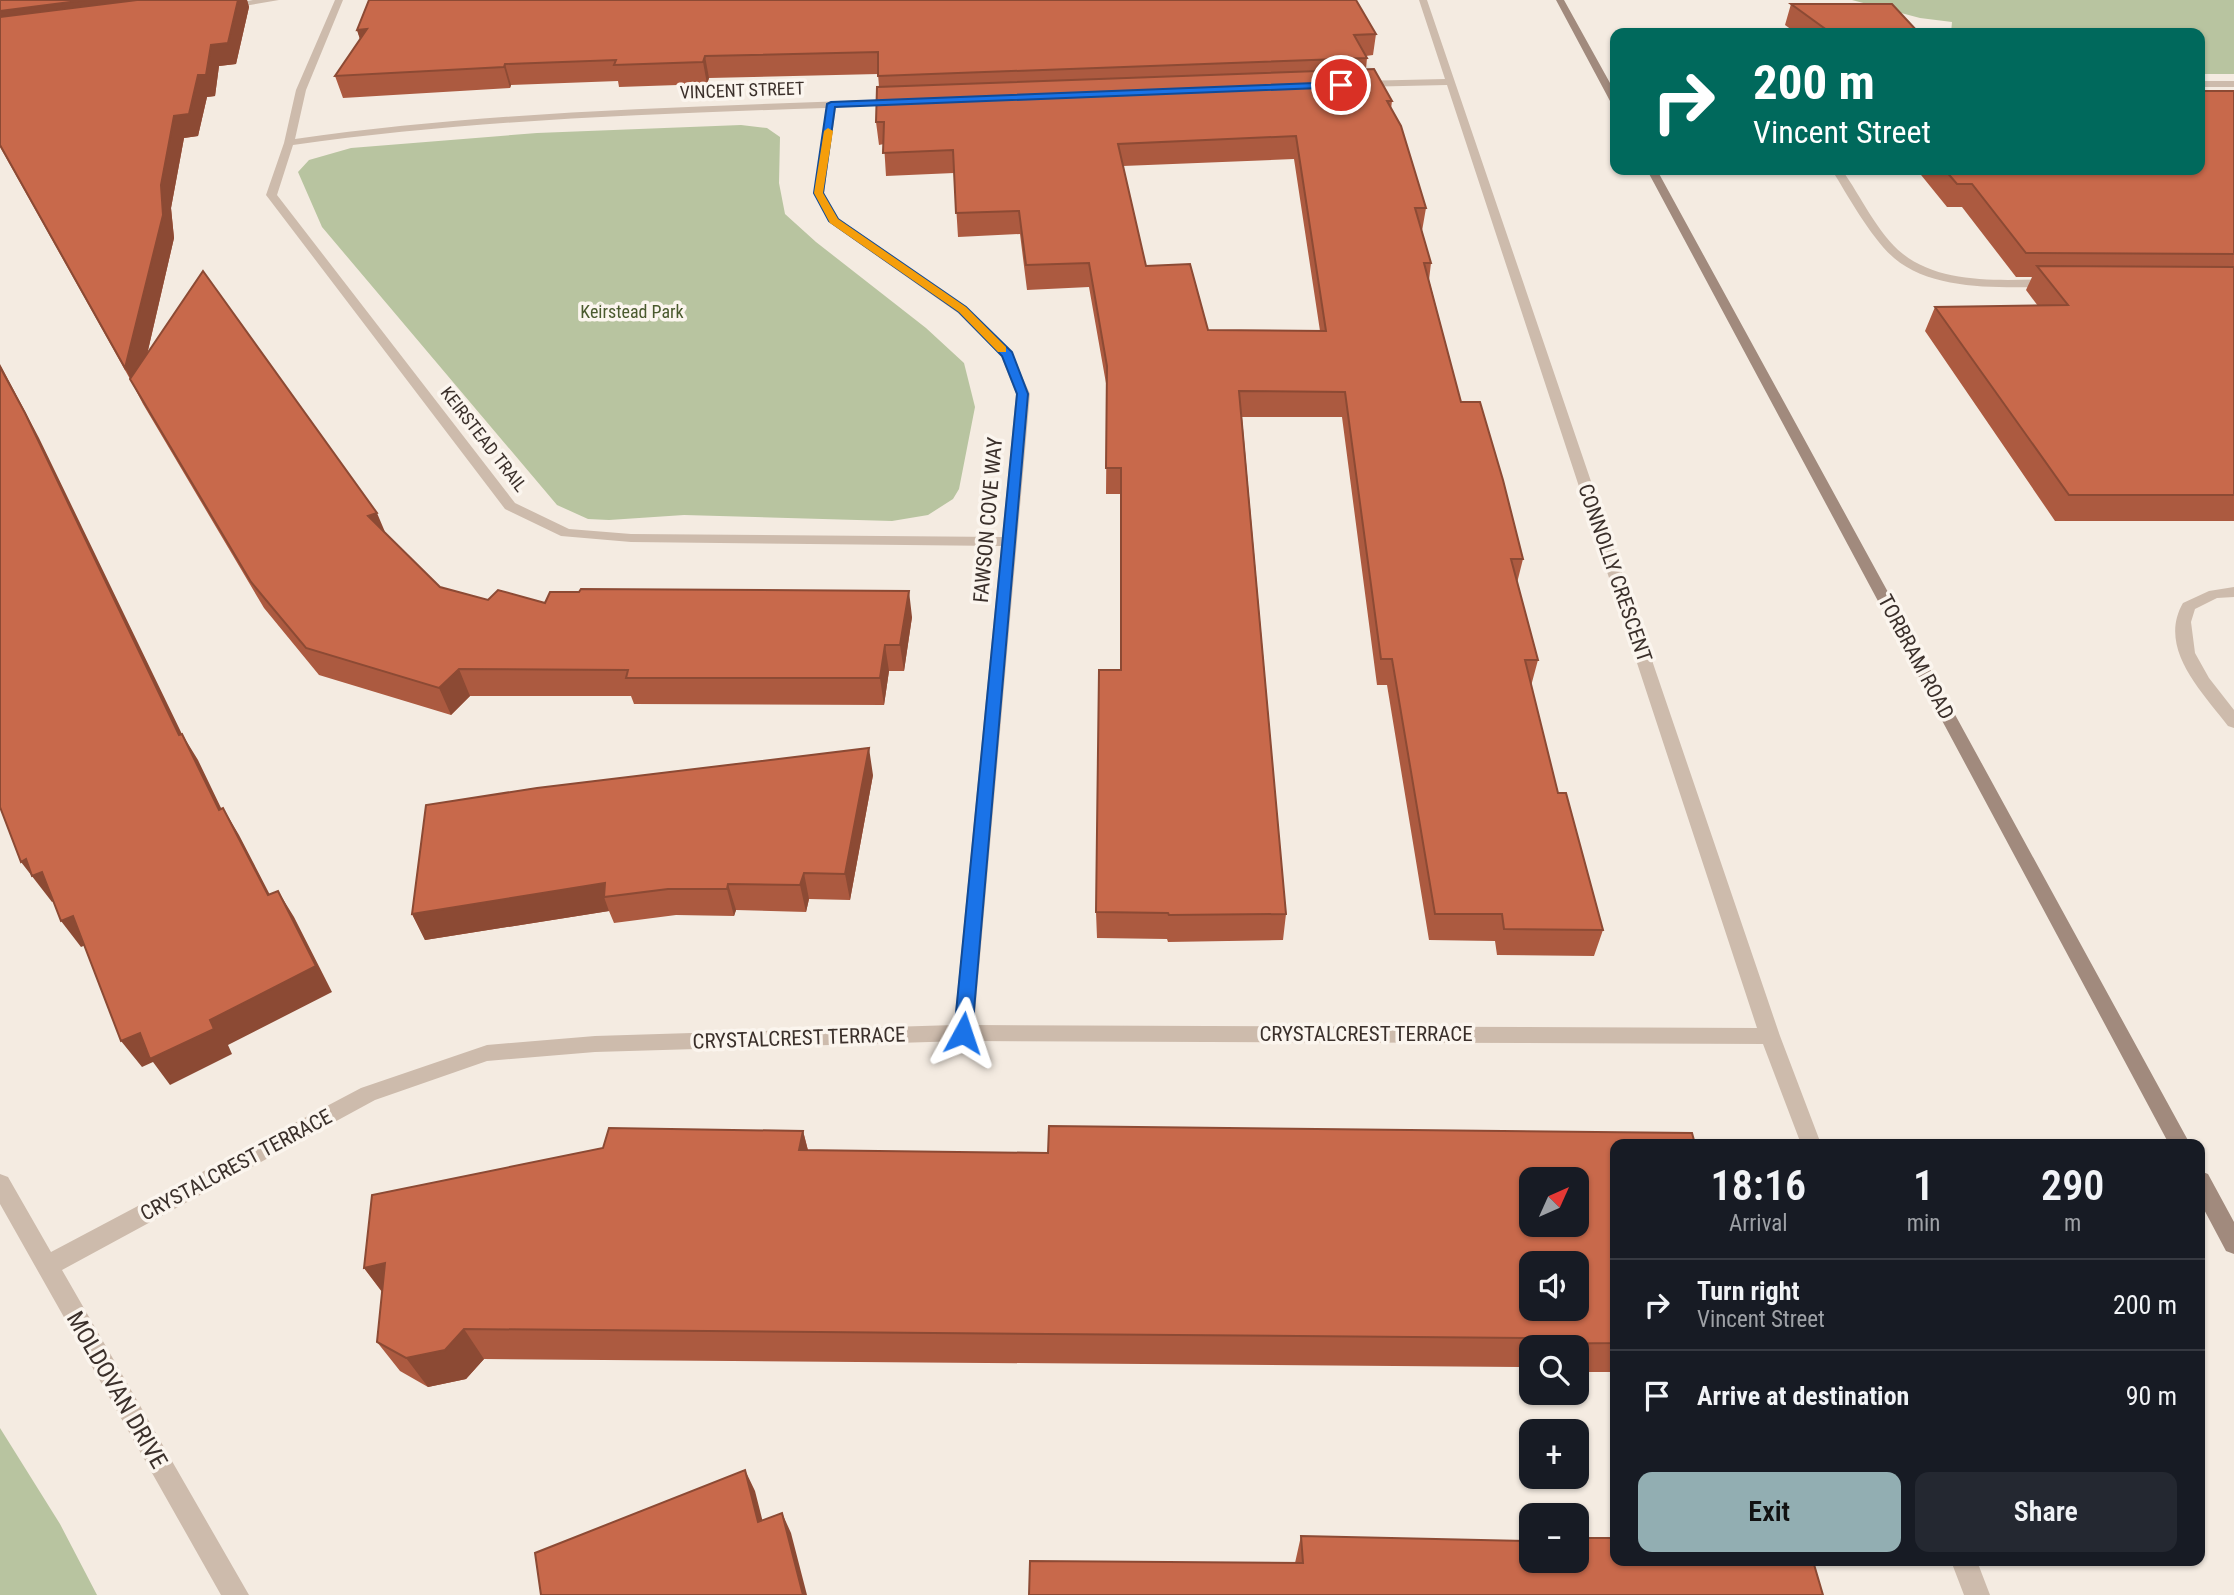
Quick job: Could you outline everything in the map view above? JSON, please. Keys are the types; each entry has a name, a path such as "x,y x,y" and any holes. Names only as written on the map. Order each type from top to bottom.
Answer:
{"main road":[{"path":"1560,0 1610,92"},
{"name":"TORBRAM ROAD","path":"1655,175 2177,1139"},
{"path":"2205,1190 2234,1244"}],"street":[{"path":"220,7 275,0"},
{"name":"KEIRSTEAD TRAIL","path":"339,0 301,90 289,143 271,195 510,506 566,533 618,537 1009,542"},
{"name":"CONNOLLY CRESCENT","path":"1423,0 1770,1036 1809,1139"},
{"path":"1341,85 1450,82"},
{"path":"2205,84 2234,84"},
{"name":"VINCENT STREET","path":"289,143 394,128 550,115 914,101"},
{"name":"FAWSON COVE WAY","path":"831,104 818,193 834,221 962,310 1007,355 1023,394 963,1033"},
{"path":"1842,175 1899,257 1927,270 1982,283 2066,284"},
{"path":"2234,592 2214,594 2188,606 2181,621 2180,632 2184,653 2234,722"},
{"name":"CRYSTALCREST TERRACE","path":"46,1267 368,1094 487,1053 595,1044 963,1033 1770,1036"},
{"name":"MOLDOVAN DRIVE","path":"0,1184 236,1595"},
{"path":"1966,1566 1977,1595"}],"green space":[{"path":"1852,0 2234,0 2234,74 2205,74 2205,28 1951,28 1952,22 1920,18"},
{"name":"Keirstead Park","path":"741,125 767,128 780,137 779,183 785,214 816,242 926,328 964,363 975,407 959,489 953,499 928,515 892,521 684,515 609,520 588,519 557,505 322,227 298,172 309,160 351,148 537,133"},
{"path":"0,1428 60,1524 97,1595 0,1595"}],"building":[{"path":"0,0 86,0 0,11"},
{"path":"137,0 238,0 228,43 211,45 206,75 198,75 189,114 174,116 161,185 163,215 125,368 0,145 0,17"},
{"path":"369,0 1356,0 1376,34 1354,35 1367,58 878,76 878,52 705,56 703,62 614,65 616,60 505,64 504,67 335,76 367,29 357,30"},
{"path":"1791,4 1892,4 1914,28 1824,28"},
{"path":"1374,69 1392,101 1387,101 1401,126 1426,208 1415,208 1431,263 1424,263 1461,402 1480,402 1503,480 1523,559 1511,559 1538,660 1525,660 1558,793 1566,793 1603,930 1504,929 1502,914 1435,914 1392,659 1381,659 1345,392 1239,391 1286,914 1169,915 1096,912 1099,670 1121,670 1121,468 1106,468 1107,366 1089,263 1026,265 1019,211 956,213 953,150 883,153 884,122 876,122 877,87","holes":["1296,136 1326,331 1208,330 1190,264 1146,266 1118,144"]},
{"path":"2205,91 2234,91 2234,254 2026,253 1972,184 1957,184 1949,175 2205,175"},
{"path":"2037,266 2234,267 2234,495 2069,495 1935,307 2068,305"},
{"path":"203,271 377,513 368,516 440,587 488,600 498,590 545,603 550,592 579,592 581,589 909,591 900,645 885,645 880,678 626,678 628,670 459,669 439,688 306,648 251,582 130,379"},
{"path":"0,367 25,413 179,735 182,734 219,810 223,808 268,895 278,891 316,966 210,1020 214,1029 150,1059 140,1033 121,1041 73,916 61,921 42,872 32,876 26,859 21,862 0,807"},
{"path":"869,748 845,874 804,873 800,885 728,884 727,889 668,889 604,897 605,883 412,914 426,805 537,788"},
{"path":"1049,1126 1692,1133 1694,1139 1610,1139 1610,1343 1589,1343 1589,1335 1519,1335 1519,1338 464,1329 445,1350 406,1358 377,1342 385,1263 364,1268 372,1195 603,1148 609,1128 803,1131 799,1150 1048,1153"},
{"path":"745,1470 758,1522 782,1513 803,1595 541,1595 535,1553"},
{"path":"1301,1536 1519,1541 1519,1573 1589,1573 1589,1538 1610,1538 1610,1566 1814,1566 1823,1595 1029,1595 1030,1561 1303,1563"}],"slow traffic":[{"path":"828,131 818,193 834,221 962,310 1002,349"}],"route":[{"path":"963,1033 1023,394 1007,355 962,310 834,221 818,193 831,104 1341,85"}]}
